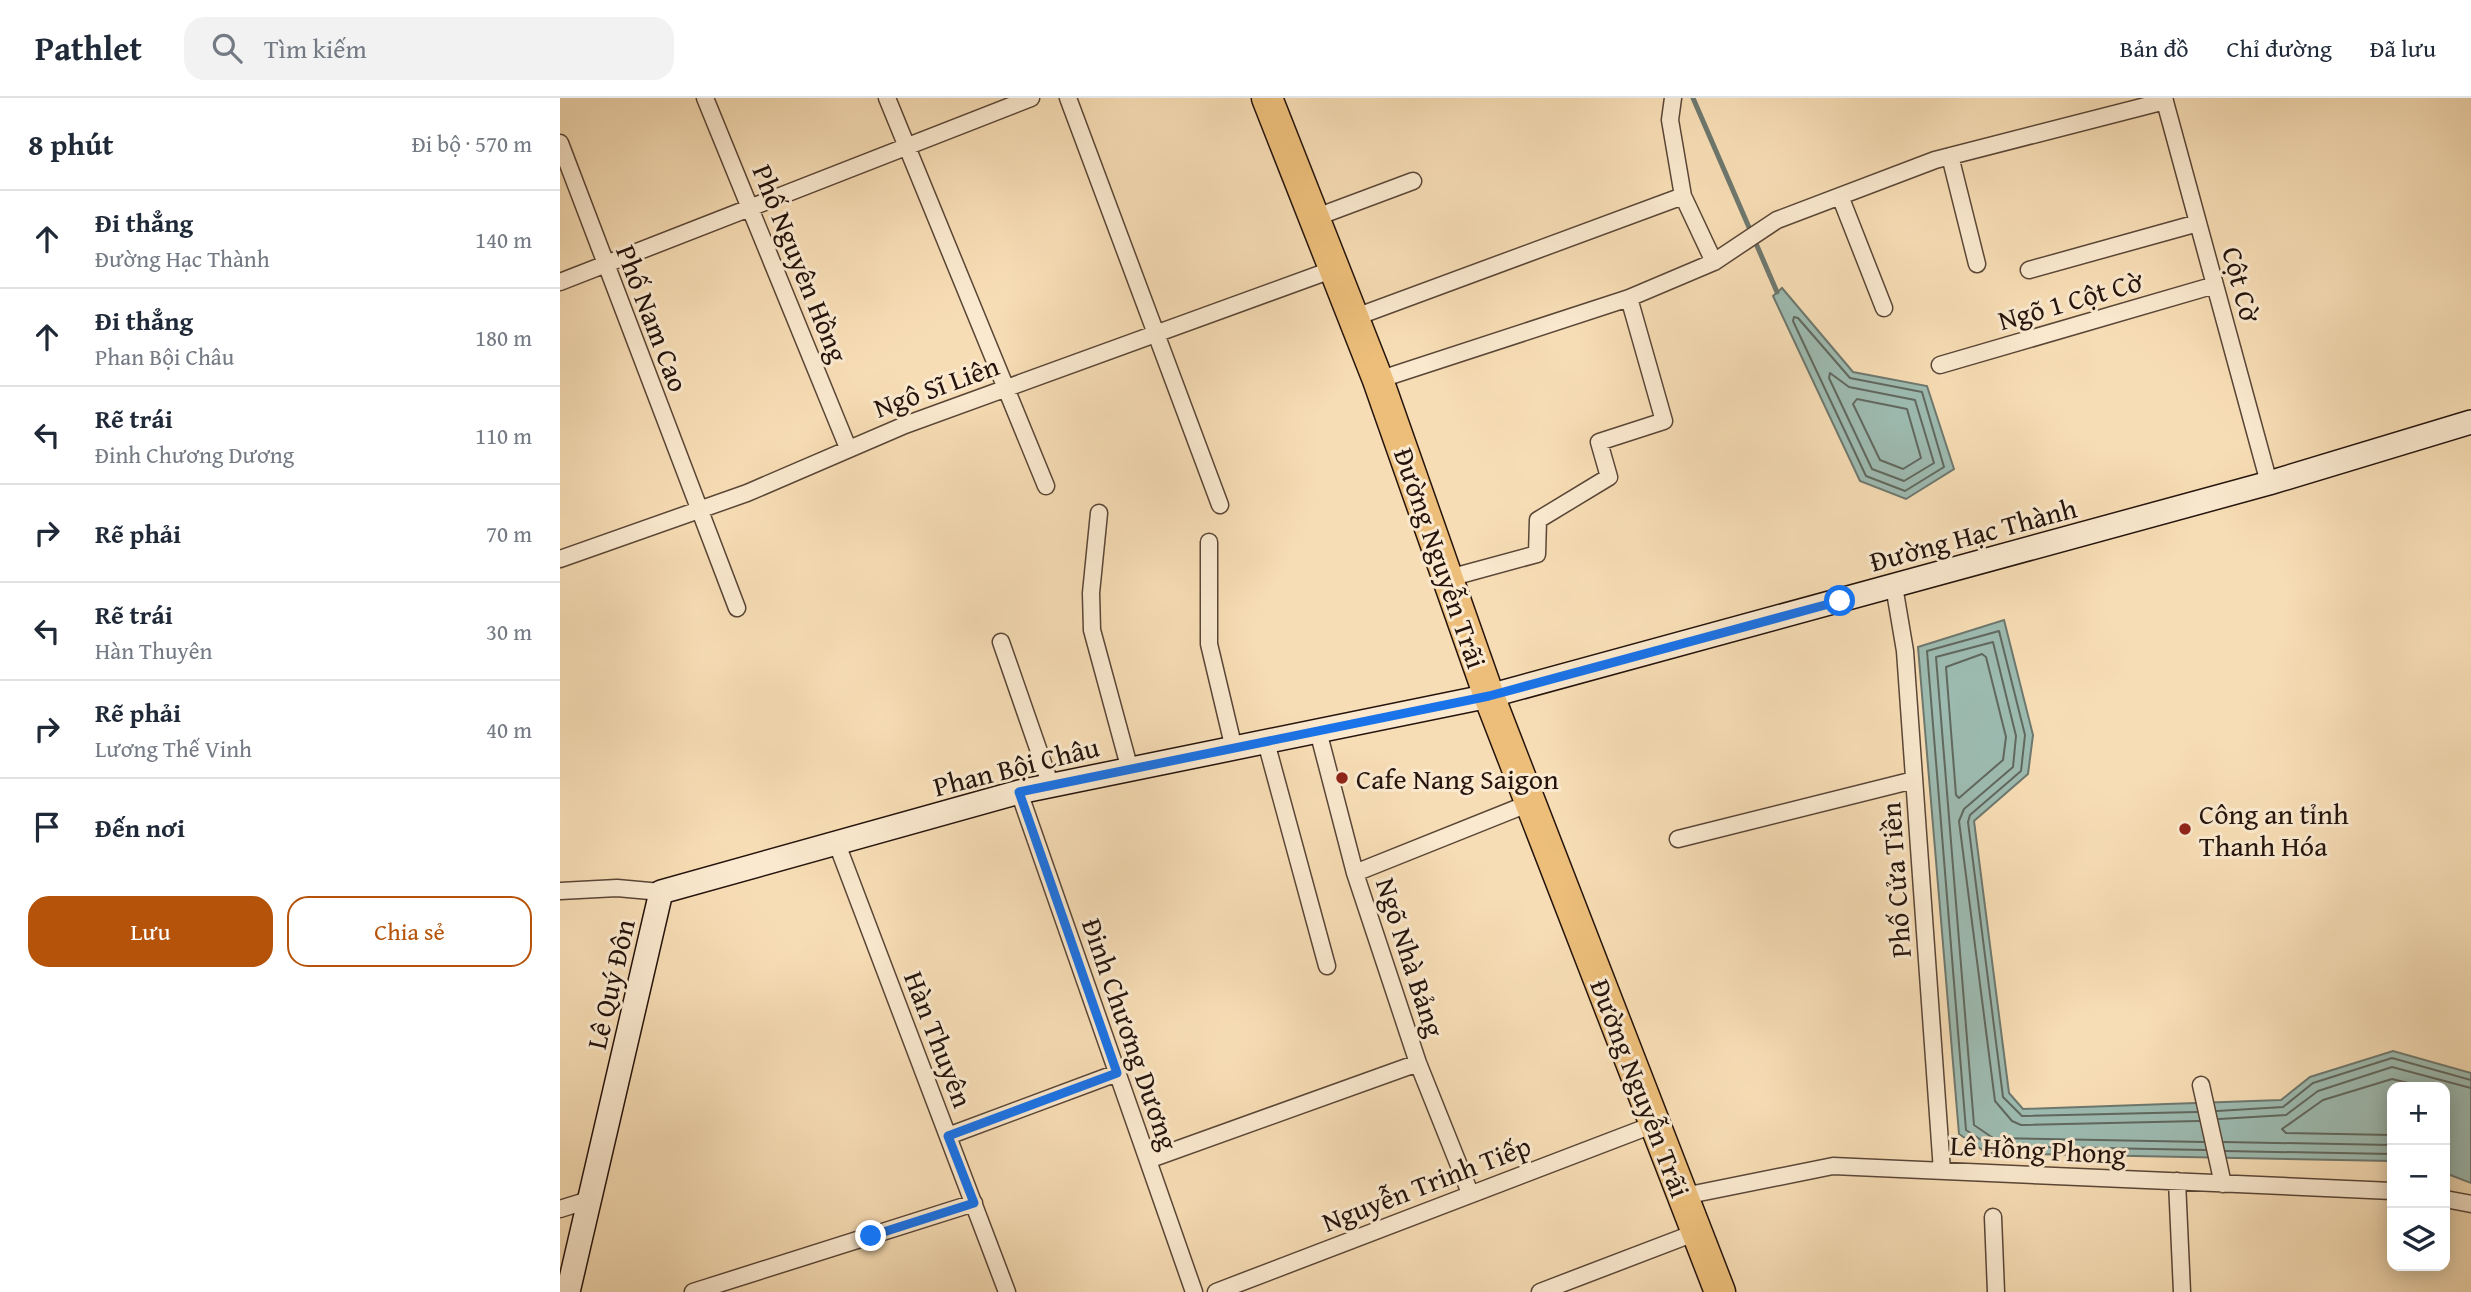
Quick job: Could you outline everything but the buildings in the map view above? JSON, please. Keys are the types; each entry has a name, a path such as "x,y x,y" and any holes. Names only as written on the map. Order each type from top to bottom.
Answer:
{"highway":[{"name":"Đường Nguyễn Trãi","path":"1267,98 1378,380 1489,696 1720,1292"}],"street":[{"name":"Phố Nguyên Hồng","path":"705,98 848,448"},
{"path":"887,98 1046,486"},
{"path":"560,282 1031,98"},
{"path":"1068,98 1220,505"},
{"path":"1673,98 1670,120 1683,196 1714,262"},
{"path":"1378,380 1629,298 1714,262 1777,220 1950,156 2164,99"},
{"name":"Cột Cờ","path":"2164,99 2269,483"},
{"name":"Phố Nam Cao","path":"560,143 604,265 737,608"},
{"path":"1950,156 1977,264"},
{"path":"1314,218 1413,181"},
{"path":"1353,318 1683,196"},
{"path":"1840,197 1884,308"},
{"path":"2029,270 2198,223"},
{"name":"Ngô Sĩ Liên","path":"560,559 698,510 848,448 1006,388 1334,270"},
{"name":"Ngõ 1 Cột Cờ","path":"1940,365 2215,285"},
{"path":"1449,578 1537,554 1538,520 1609,477 1599,442 1664,421 1629,298"},
{"name":"Đường Hạc Thành","path":"1489,696 2269,483 2471,422"},
{"path":"1099,513 1091,593 1091,630 1130,770"},
{"path":"1209,542 1209,644 1234,749"},
{"name":"Phố Cửa Tiền","path":"1894,586 1905,651 1942,1171"},
{"path":"1001,642 1051,786"},
{"name":"Phan Bội Châu","path":"560,891 617,888 661,892 1019,792 1489,696"},
{"name":"Ngõ Nhà Bảng","path":"1318,732 1355,873 1418,1063 1470,1193"},
{"path":"1266,742 1327,967"},
{"path":"1678,839 1914,780"},
{"name":"Đinh Chương Dương","path":"1019,792 1194,1292"},
{"path":"1355,873 1530,803"},
{"name":"Hàn Thuyên","path":"837,845 1007,1292"},
{"name":"Lê Quý Đôn","path":"568,1292 592,1199 661,892"},
{"path":"1148,1160 1418,1063"},
{"path":"948,1136 1117,1073"},
{"path":"2201,1085 2223,1184"},
{"name":"Nguyễn Trinh Tiếp","path":"1216,1292 1655,1124"},
{"name":"Lê Hồng Phong","path":"1684,1196 1833,1166 2387,1191"},
{"path":"2177,1181 2182,1292"},
{"path":"560,1209 592,1199"},
{"path":"2450,1200 2471,1204"},
{"path":"693,1292 974,1203"},
{"path":"1993,1217 1996,1292"},
{"path":"1540,1292 1697,1232"}],"water":[{"path":"1782,288 1853,372 1927,386 1954,469 1906,499 1860,481 1773,296"},
{"path":"2004,620 2033,735 2028,774 1974,821 2009,1093 2023,1109 2281,1100 2310,1077 2393,1051 2471,1073 2471,1183 2450,1175 2450,1082 2387,1082 2387,1161 1987,1153 1959,1134 1918,647"}],"waterway":[{"path":"1693,98 1777,292"}],"place":[{"name":"Cafe Nang Saigon","path":"1342,778"},
{"name":"Công an tỉnh Thanh Hóa","path":"2185,829"}],"route":[{"path":"871,1236 974,1203 948,1136 1117,1073 1019,792 1489,696 1840,601"}]}
